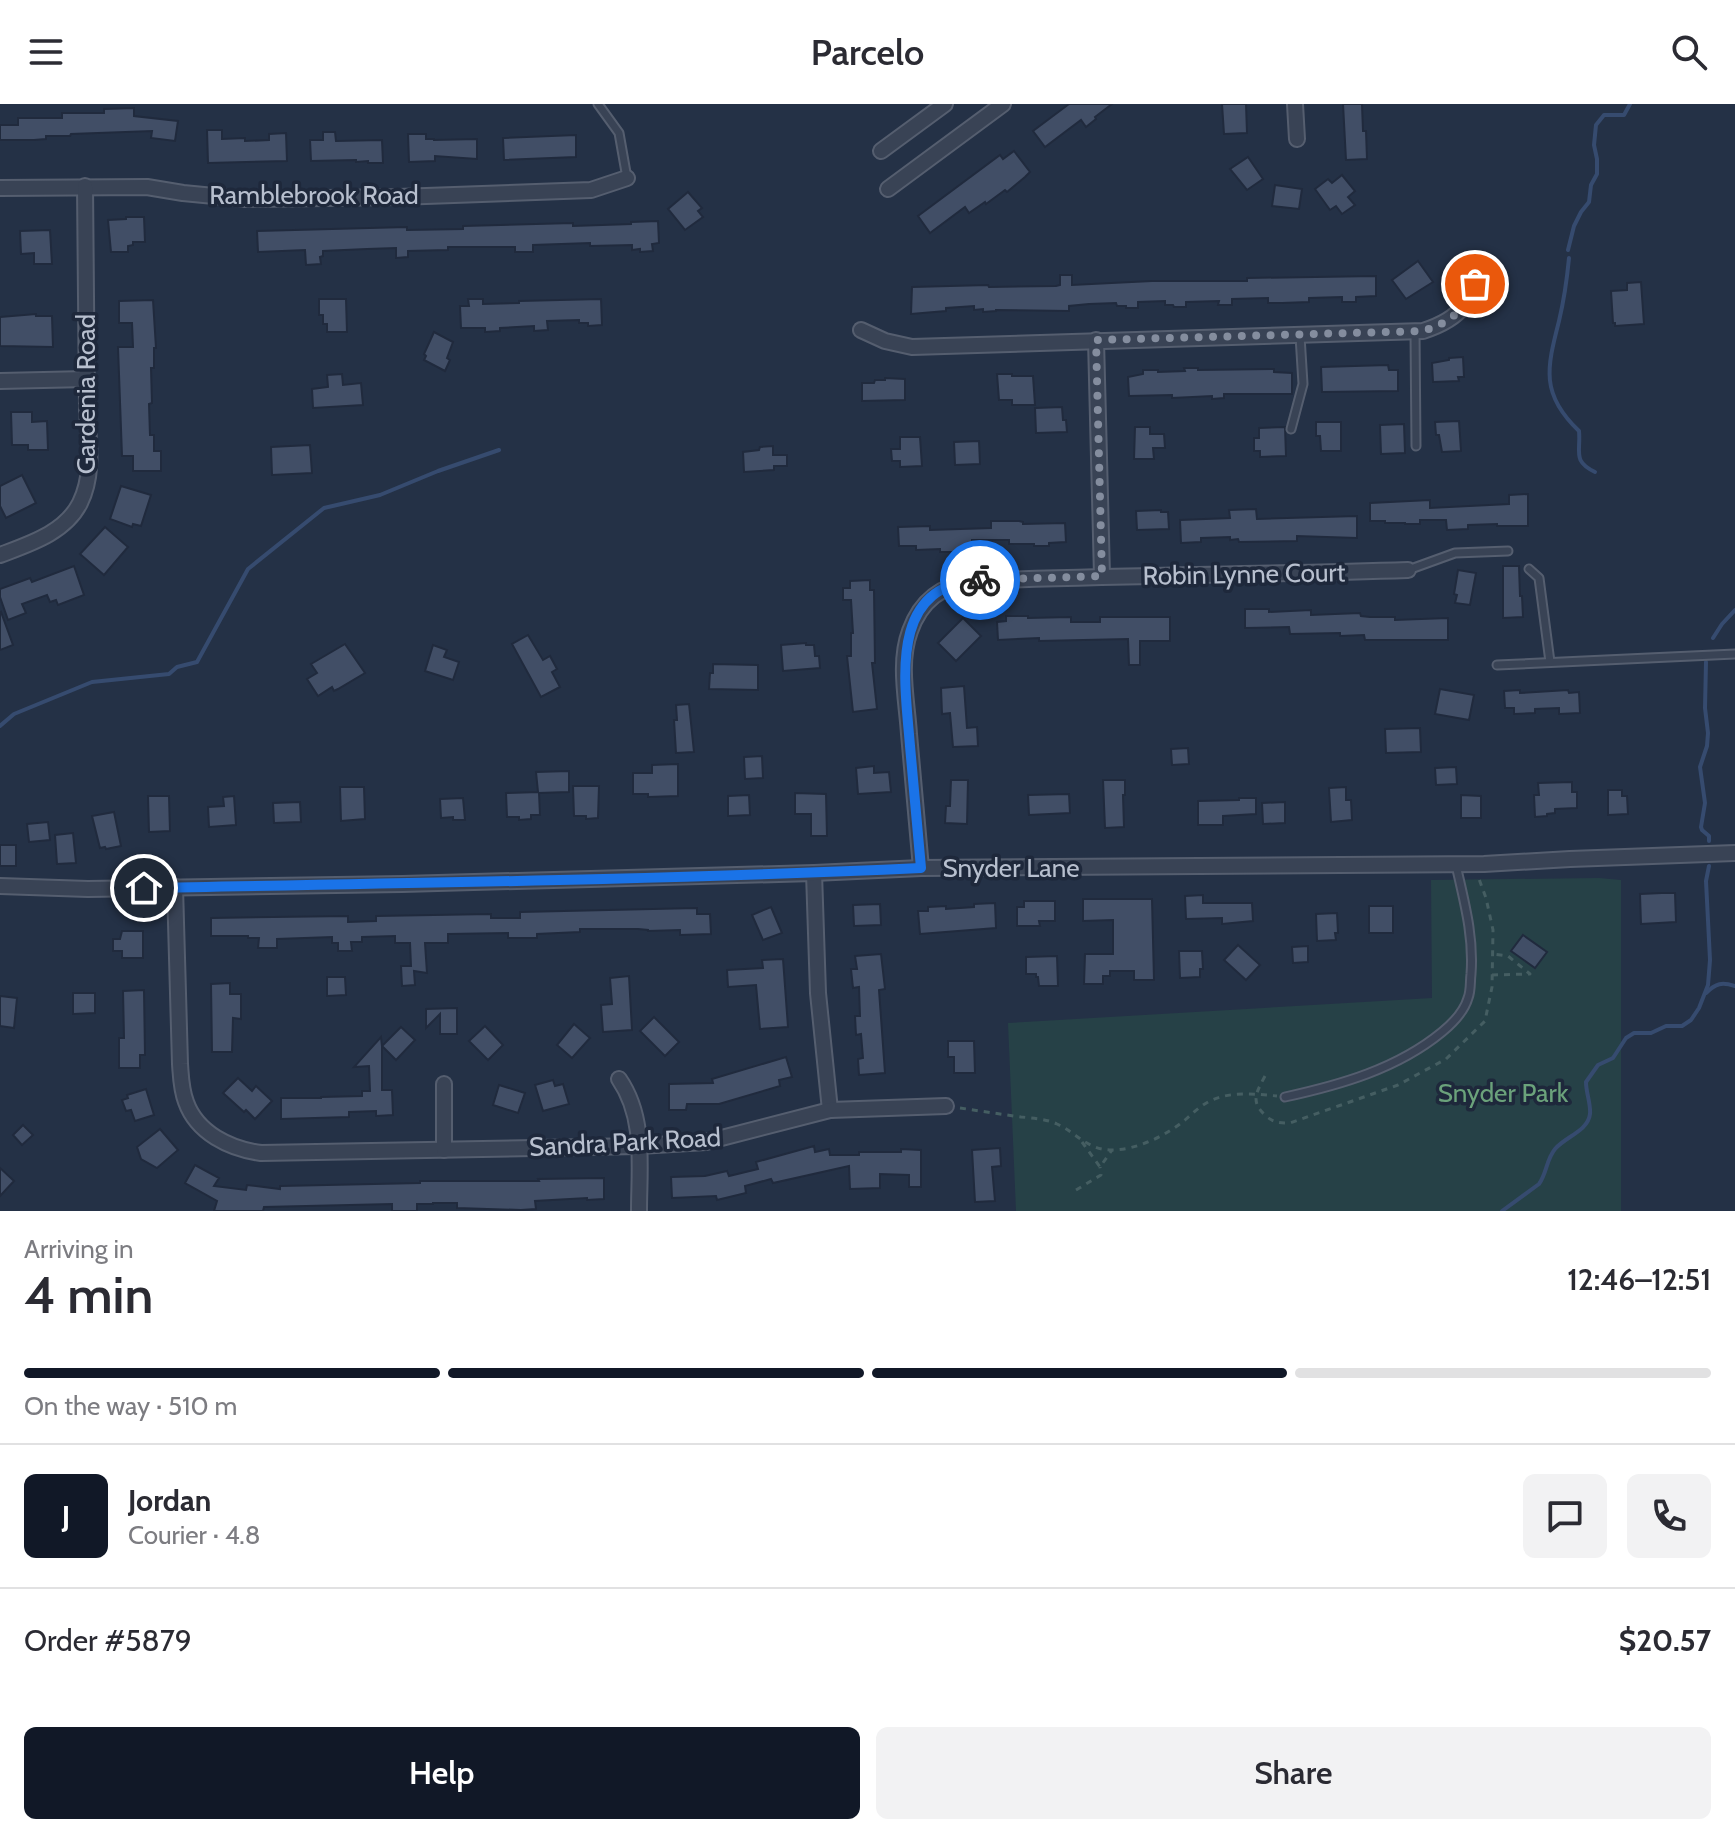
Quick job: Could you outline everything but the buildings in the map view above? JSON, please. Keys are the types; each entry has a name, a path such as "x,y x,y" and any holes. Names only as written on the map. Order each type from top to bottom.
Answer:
{"street":[{"path":"881,151 945,104"},
{"path":"1295,104 1297,139"},
{"path":"888,189 994,107"},
{"name":"Ramblebrook Road","path":"0,188 147,187 245,199 398,197 591,190 627,178"},
{"name":"Gardenia Road","path":"0,555 36,541 73,514 80,503 90,467 85,186"},
{"path":"861,330 885,341 912,347 1415,332 1442,325 1459,312 1475,284 1477,260"},
{"path":"1096,340 1102,576"},
{"path":"0,381 87,379"},
{"name":"Robin Lynne Court","path":"921,868 905,666 906,645 915,620 938,591 958,583 1102,576 1408,570"},
{"name":"Snyder Lane","path":"0,886 88,889 402,884 921,868 1456,865 1735,853"},
{"path":"814,873 818,993 830,1110"},
{"name":"Sandra Park Road","path":"175,887 182,1091 199,1123 221,1141 242,1151 444,1150 706,1142 830,1110 946,1106"},
{"path":"619,1079 634,1111 639,1146 639,1211"},
{"path":"444,1084 444,1150"}],"lane":[{"path":"598,104 619,133 627,178"},
{"path":"1415,332 1416,446"},
{"path":"1291,429 1303,384 1300,336"},
{"path":"1408,570 1455,553 1508,551"},
{"path":"1529,569 1539,578 1550,662"},
{"path":"1497,665 1735,654"},
{"path":"1285,1097 1323,1089 1377,1071 1435,1038 1463,1009 1469,997 1472,959 1470,927 1456,865"}],"path":[{"path":"1265,1076 1257,1095 1257,1107 1276,1123 1290,1123 1398,1085 1446,1059 1485,1021 1492,987 1493,930 1474,864"},
{"path":"1492,975 1530,974 1508,956 1493,954"},
{"path":"946,1106 1056,1123 1081,1141 1112,1150 1138,1145 1162,1135 1195,1110 1224,1096 1285,1097"},
{"path":"1076,1190 1101,1175 1100,1167 1081,1141"},
{"path":"1100,1167 1112,1150"}],"green space":[{"name":"Snyder Park","path":"1431,880 1621,880 1621,1211 1016,1211 1008,1023 1432,998"}],"waterway":[{"path":"1568,250 1574,226 1589,202 1591,185 1597,174 1594,145 1596,125 1604,115 1624,115 1630,104"},
{"path":"1569,258 1550,380 1558,405 1579,431 1580,460 1595,472"},
{"path":"0,726 14,714 92,682 169,674 177,667 197,662 248,569 324,508 380,495 499,450"},
{"path":"1713,638 1735,610"},
{"path":"1706,662 1708,733 1700,767 1705,803 1701,827 1709,836 1709,841"},
{"path":"1502,1211 1539,1184 1555,1149 1585,1125 1590,1110 1586,1082 1598,1065 1613,1058 1626,1038 1634,1033 1651,1033 1666,1026 1682,1026 1691,1020 1699,1008 1708,985 1710,960 1706,881 1709,866"},
{"path":"1706,993 1719,984 1735,986"}],"way so far":[{"path":"980,580 1102,576 1096,340 1423,331 1442,325 1459,312 1475,284"}],"route":[{"path":"144,888 402,884 921,868 906,692 906,645 915,620 938,591 958,583 980,580"}]}
